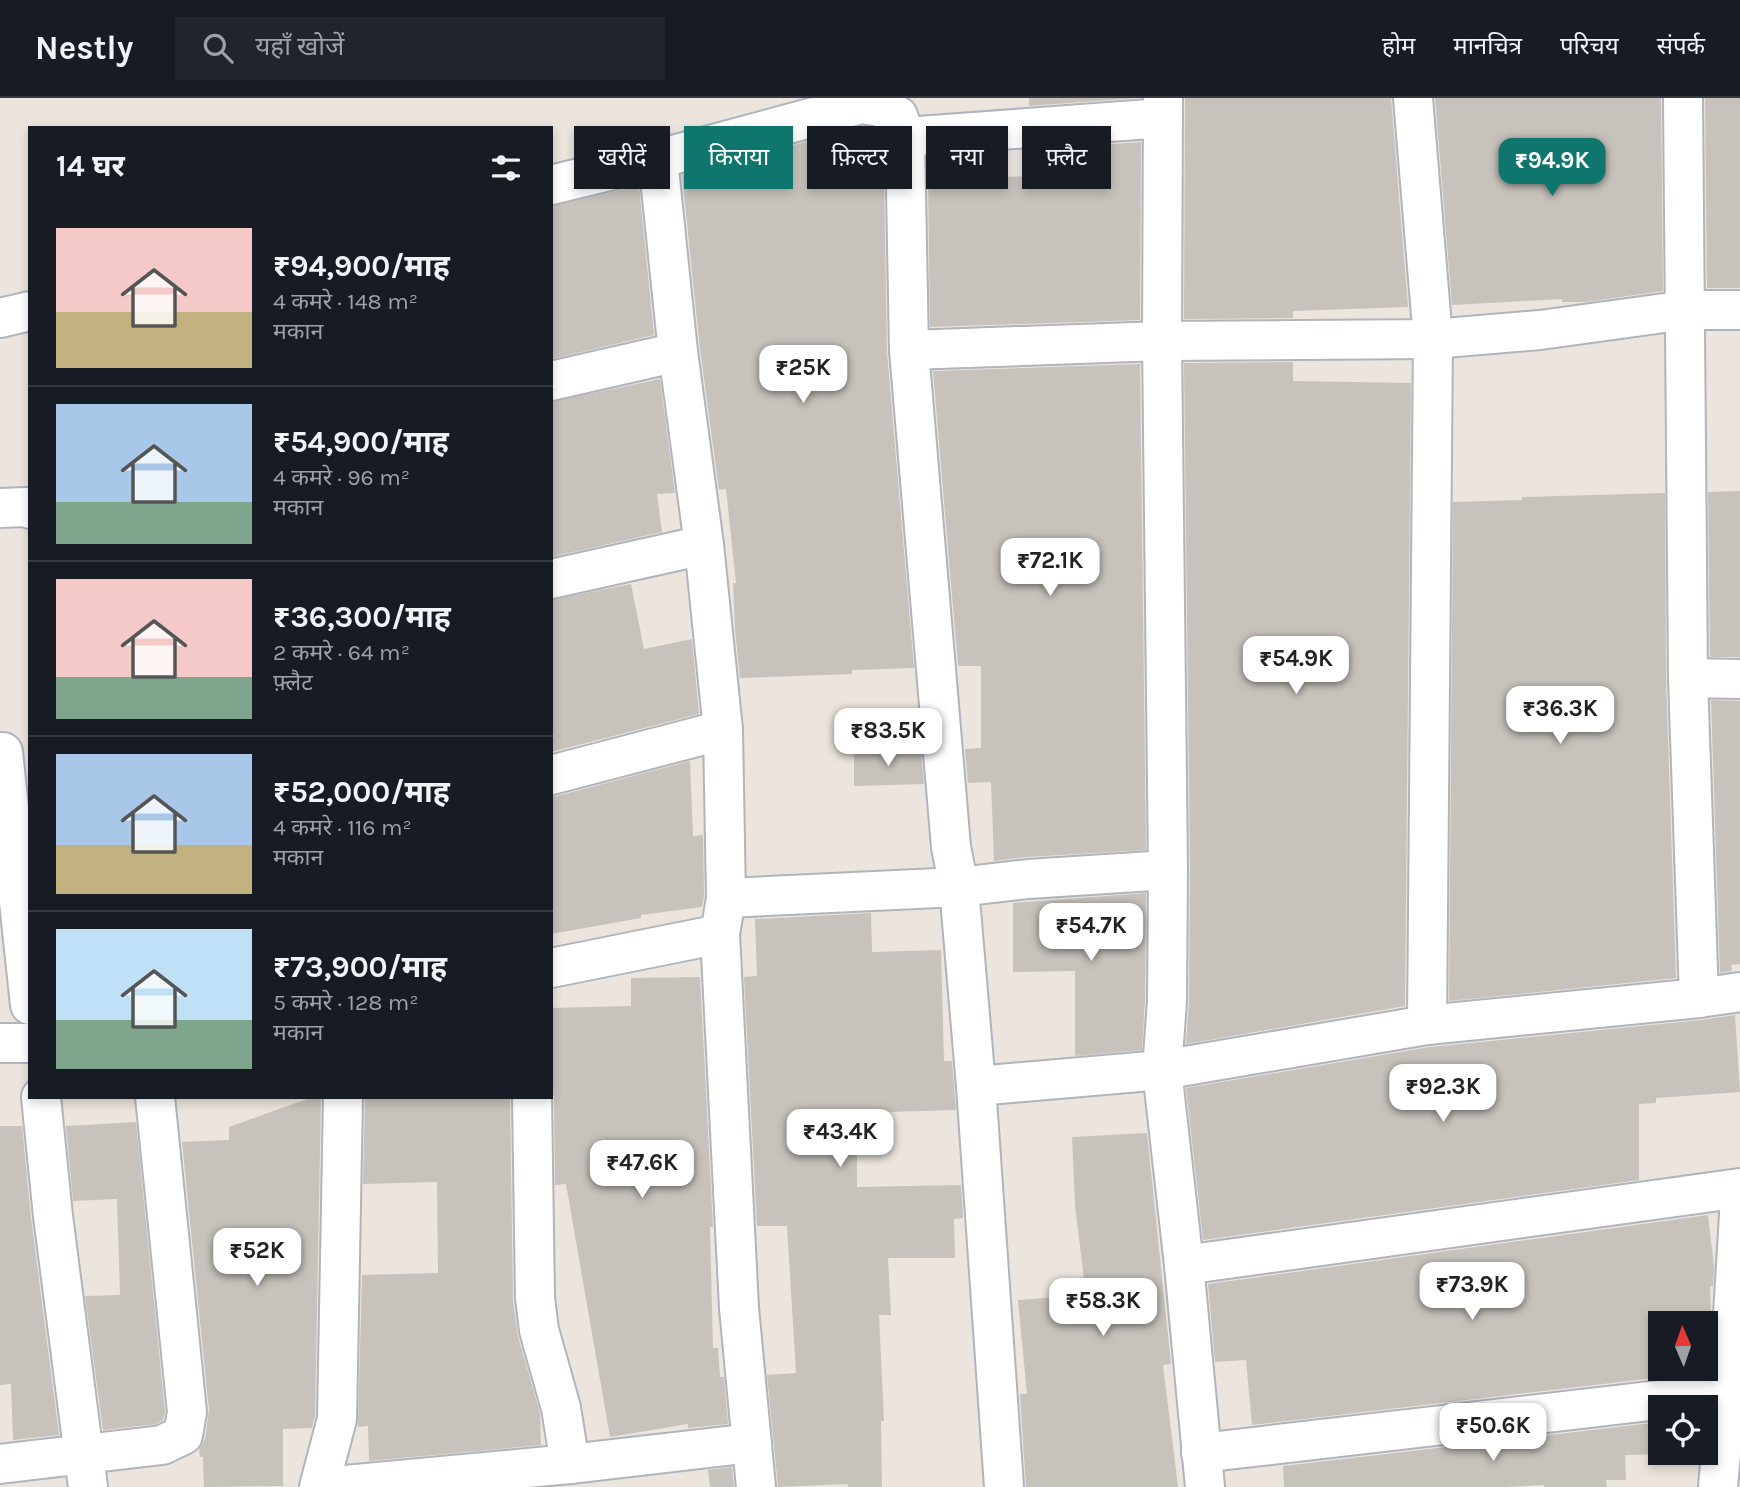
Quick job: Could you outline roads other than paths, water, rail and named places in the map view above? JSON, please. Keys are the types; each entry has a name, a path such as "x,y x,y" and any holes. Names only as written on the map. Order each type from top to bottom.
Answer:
{"street":[{"path":"1413,98 1433,339 1427,1025"},
{"path":"1683,98 1688,678 1699,998"},
{"path":"670,156 862,104 880,107 898,116 901,126"},
{"path":"912,136 1163,108 1162,341 1168,870 1167,1001 1163,1070 1203,1470 1727,1392"},
{"path":"553,185 574,179"},
{"path":"661,189 678,352 704,545 723,730 723,916 739,1308 756,1487"},
{"path":"906,189 909,350 951,847 959,887 976,1086 1003,1487"},
{"path":"909,350 1162,341 1433,339 1540,330 1686,310 1740,310"},
{"path":"0,318 28,311"},
{"path":"553,381 678,352"},
{"path":"0,508 28,508"},
{"path":"553,579 704,545"},
{"path":"1688,678 1740,679"},
{"path":"553,774 723,730"},
{"path":"3,752 28,986"},
{"path":"553,967 723,916 1028,879 1168,870"},
{"path":"976,1086 1163,1070 1427,1025 1740,992"},
{"path":"0,1043 28,1042"},
{"path":"41,1099 53,1216 86,1470"},
{"path":"0,1464 86,1470 162,1445 183,1435 187,1412 155,1099"},
{"path":"343,1099 337,1419 322,1487 570,1464 752,1443"},
{"path":"533,1099 535,1298 539,1330 561,1408 570,1464"},
{"path":"1184,1265 1740,1188"},
{"path":"1718,1487 1740,1198"}]}
